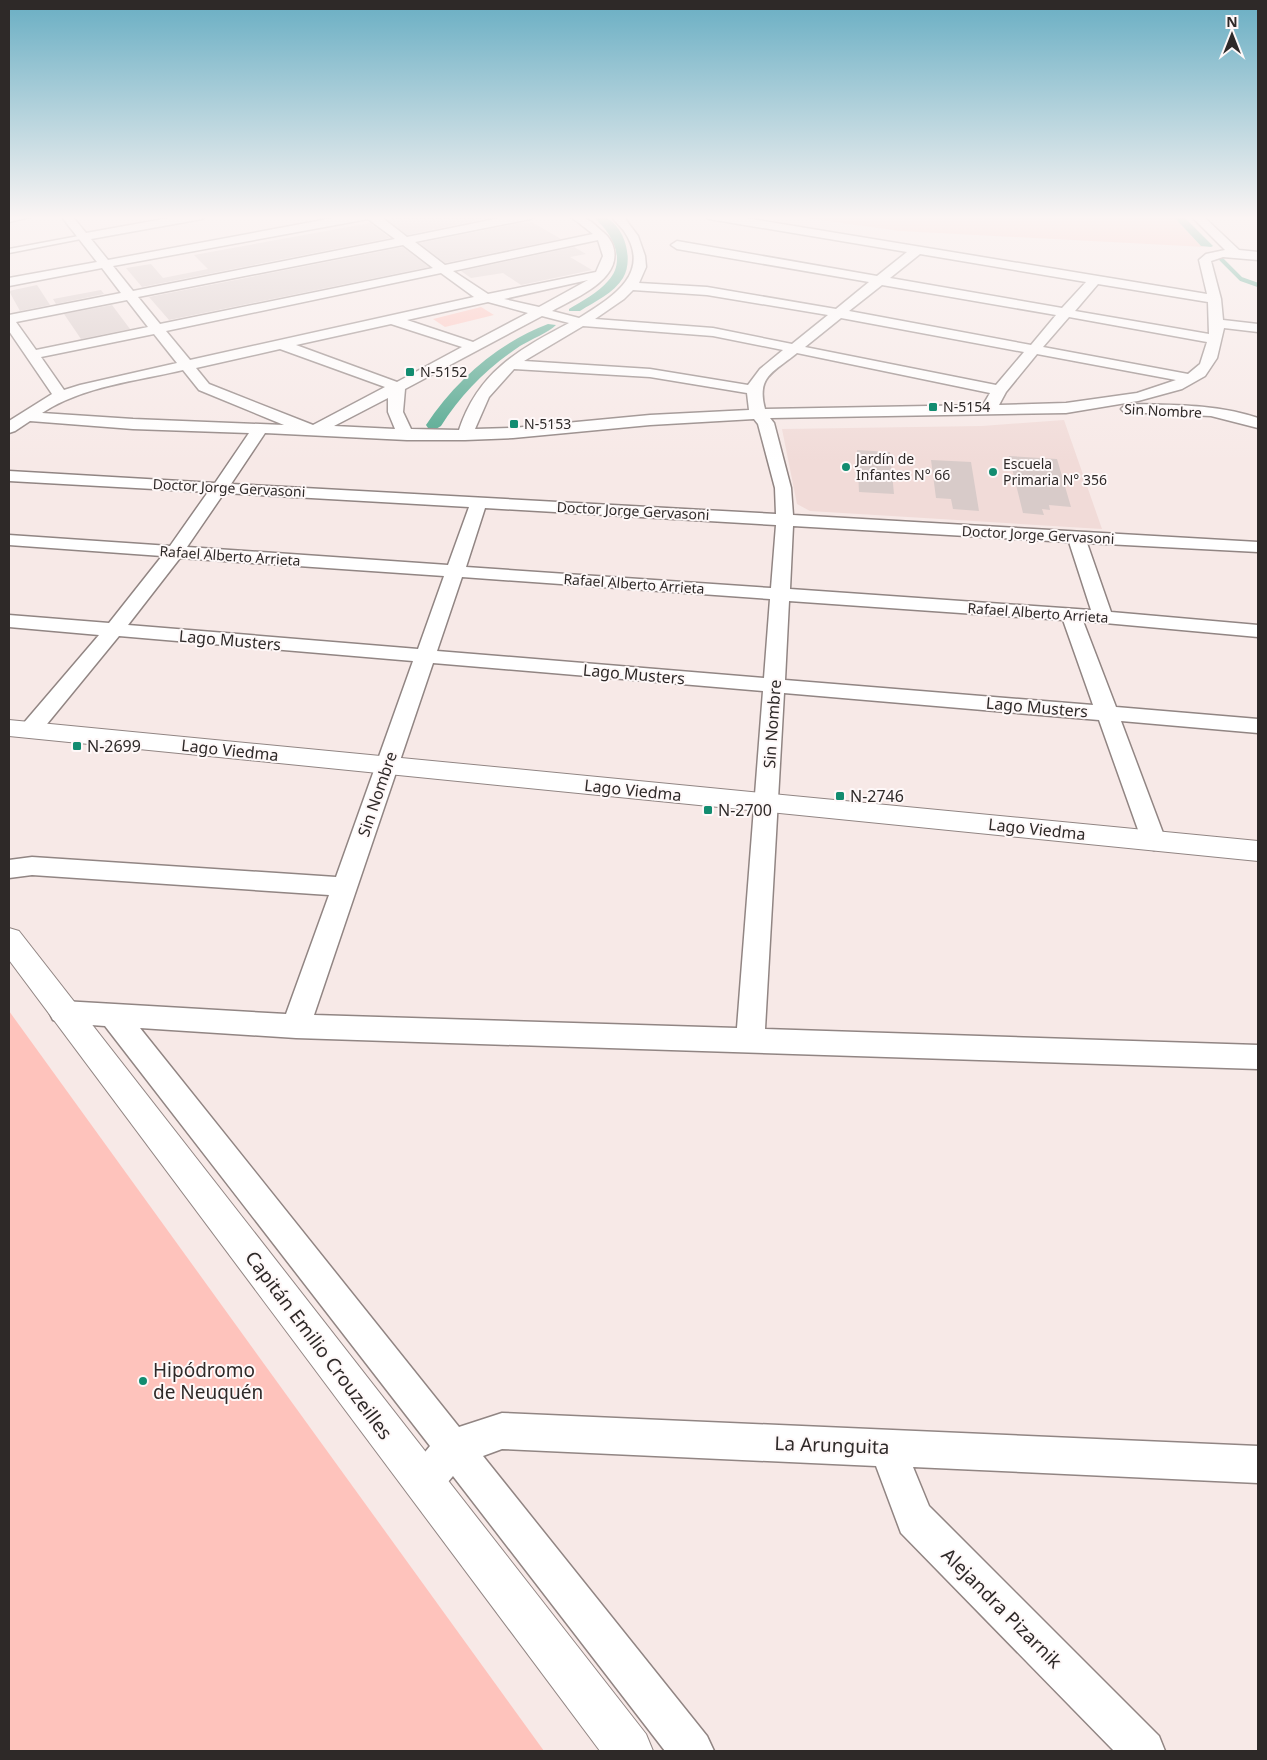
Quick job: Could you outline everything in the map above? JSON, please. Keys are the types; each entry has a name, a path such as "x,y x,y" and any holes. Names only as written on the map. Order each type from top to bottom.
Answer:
{"main road":[{"name":"Lago Viedma","path":"20,729 1258,851"},
{"name":"Capitán Emilio Crouzeilles","path":"9,940 629,1751"}],"street":[{"path":"60,395 31,356 9,320 114,298"},
{"path":"131,298 198,381 213,392 314,431 567,298"},
{"path":"31,356 303,298"},
{"path":"9,428 60,395 80,389 493,298"},
{"path":"465,435 471,416 480,399 491,383 510,364 533,347 580,322 615,298"},
{"path":"752,298 1192,379"},
{"path":"510,364 650,373 753,390 759,377 856,298"},
{"path":"981,298 1215,339"},
{"path":"990,409 993,398 999,390 1078,298"},
{"path":"27,416 105,422 260,429 407,435 465,435 513,433 658,419 758,414 1066,408 1145,396 1192,379 1206,366 1215,339 1214,300 1203,298"},
{"path":"489,299 580,322 692,330 794,348 999,390"},
{"path":"393,320 476,347"},
{"path":"1216,323 1258,328"},
{"path":"282,345 398,387"},
{"path":"398,387 395,396 394,412 407,435"},
{"name":"Sin Nombre","path":"750,1040 785,520 783,488 766,423 758,414 753,390"},
{"name":"Sin Nombre","path":"1066,408 1121,408 1214,413 1258,424"},
{"path":"20,729 114,630 175,552 260,429"},
{"name":"Doctor Jorge Gervasoni","path":"9,476 1258,547"},
{"name":"Sin Nombre","path":"296,1026 479,502"},
{"path":"1076,537 1103,618"},
{"name":"Rafael Alberto Arrieta","path":"9,540 1071,615 1258,631"},
{"path":"1071,615 1154,841"},
{"name":"Lago Musters","path":"9,621 1258,726"},
{"path":"9,869 32,866 344,887"},
{"path":"63,1012 296,1026 1258,1057"},
{"path":"112,1014 692,1751"},
{"name":"La Arunguita","path":"453,1447 502,1431 1258,1464"},
{"path":"424,1482 453,1447"},
{"name":"Alejandra Pizarnik","path":"887,1447 915,1519 1144,1751"}],"shaded area":[{"path":"587,298 601,298 580,311 569,311 569,309"},
{"path":"481,307 494,315 445,327 433,319"},
{"path":"548,324 556,325 520,346 497,363 466,392 441,426 436,429 428,428 426,425 438,409 479,365 512,341"},
{"name":"Escuela Primaria N° 356","path":"1064,420 1102,529 810,511 797,504 782,429 982,426"},
{"name":"Hipódromo de Neuquén","path":"9,1011 544,1751 9,1751"}],"building":[{"path":"13,298 46,298 50,305 20,311"},
{"path":"58,298 84,298 56,304 53,299"},
{"path":"150,298 276,298 169,320"},
{"path":"112,305 130,329 81,339 64,314"},
{"path":"857,450 890,452 894,494 859,492"},
{"path":"1009,456 1057,459 1071,507 1049,505 1050,510 1042,509 1044,515 1023,513"},
{"path":"931,460 971,462 979,511 953,509 951,499 936,498"}],"place":[{"name":"N-5152","path":"410,372"},
{"name":"N-5154","path":"933,407"},
{"name":"N-5153","path":"514,424"},
{"name":"Jardín de Infantes N° 66","path":"846,467"},
{"name":"Escuela Primaria N° 356","path":"993,472"},
{"name":"N-2699","path":"77,746"},
{"name":"N-2746","path":"840,796"},
{"name":"N-2700","path":"708,810"},
{"name":"Hipódromo de Neuquén","path":"143,1381"}]}
